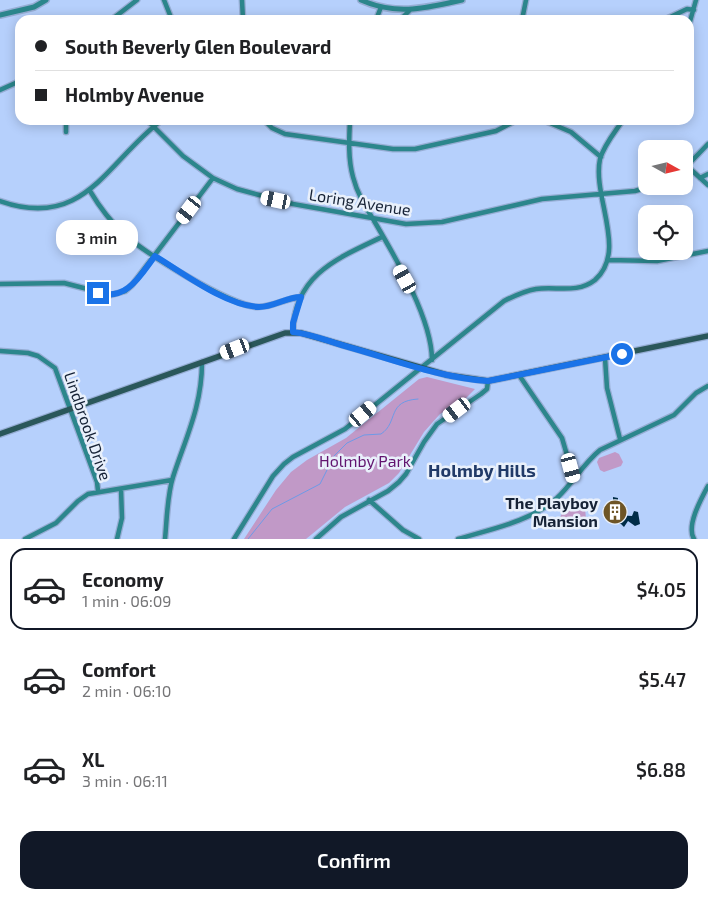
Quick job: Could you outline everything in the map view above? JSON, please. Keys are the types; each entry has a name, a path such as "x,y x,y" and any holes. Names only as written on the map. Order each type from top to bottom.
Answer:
{"main road":[{"path":"0,434 276,335 293,332 462,379 488,381 708,336"}],"street":[{"path":"0,15 34,7 46,0"},
{"path":"120,15 137,0"},
{"path":"164,0 170,15"},
{"path":"242,0 243,15"},
{"path":"361,0 381,7 409,11 462,0"},
{"path":"523,15 526,0"},
{"path":"692,15 696,0"},
{"path":"378,15 381,7"},
{"path":"674,15 687,9 694,10"},
{"path":"405,15 409,11"},
{"path":"0,90 15,83"},
{"path":"66,125 66,132"},
{"path":"0,201 21,207 42,207 75,200 90,191 156,125"},
{"path":"269,125 285,134 392,149 422,148 496,131 507,125"},
{"path":"350,125 349,143 353,178 362,202 373,219 421,312 432,348 432,360"},
{"path":"555,125 571,132 601,157"},
{"path":"234,539 273,476 284,464 293,457 345,429 504,301 517,294 537,289 563,289 585,286 595,280 608,260 609,238 598,179 601,157 620,125"},
{"name":"Loring Avenue","path":"153,127 173,147 212,178 259,196 406,224 442,222 542,199 638,190"},
{"path":"693,160 708,144"},
{"path":"693,173 708,185"},
{"path":"700,178 708,174"},
{"path":"0,284 64,284 105,294 118,294 132,285 212,178"},
{"path":"90,191 122,233 155,256 207,287 243,304 262,307 301,297"},
{"path":"293,332 293,323 301,297 323,267 382,237"},
{"path":"608,260 657,261 708,251"},
{"name":"Lindbrook Drive","path":"0,352 28,353 46,361 58,374 97,482 98,491"},
{"path":"604,358 607,388 620,439"},
{"path":"165,539 172,480 192,427 202,379 202,362"},
{"path":"519,375 562,438 574,478"},
{"path":"316,539 341,518 388,491 399,482 437,424 481,394 486,389 488,381"},
{"path":"458,539 530,516 550,504 591,457 620,439 674,415 696,393 708,386"},
{"path":"25,539 47,529 78,501 98,491 172,480"},
{"path":"694,539 692,525 708,486"},
{"path":"117,539 122,518 121,489"},
{"path":"370,500 403,530 419,539"}],"green space":[{"name":"Holmby Park","path":"427,377 475,389 464,400 440,414 424,432 399,473 389,483 345,507 306,539 244,539 276,490 291,472 307,460 346,438 419,379"},
{"path":"615,452 619,454 623,462 621,466 604,472 600,470 597,462 599,458"},
{"path":"575,502 585,508 586,519 578,523 578,519 563,520 563,523 559,522 561,515"}],"building":[{"name":"The Playboy Mansion","path":"613,497 618,498 617,515 632,516 634,511 638,512 640,524 635,526 628,521 624,527 621,524 613,523"}],"waterway":[{"path":"248,539 272,509 320,484 334,456 347,443 364,435 381,434 390,424 394,413 401,404 418,399"}],"place":[{"name":"The Playboy Mansion","path":"615,512"}],"district":[{"name":"Holmby Hills","path":"482,471"}],"route":[{"path":"98,293 111,295 125,291 155,256 207,287 243,304 262,307 301,297 293,323 293,332 462,379 488,381 622,354"}]}
